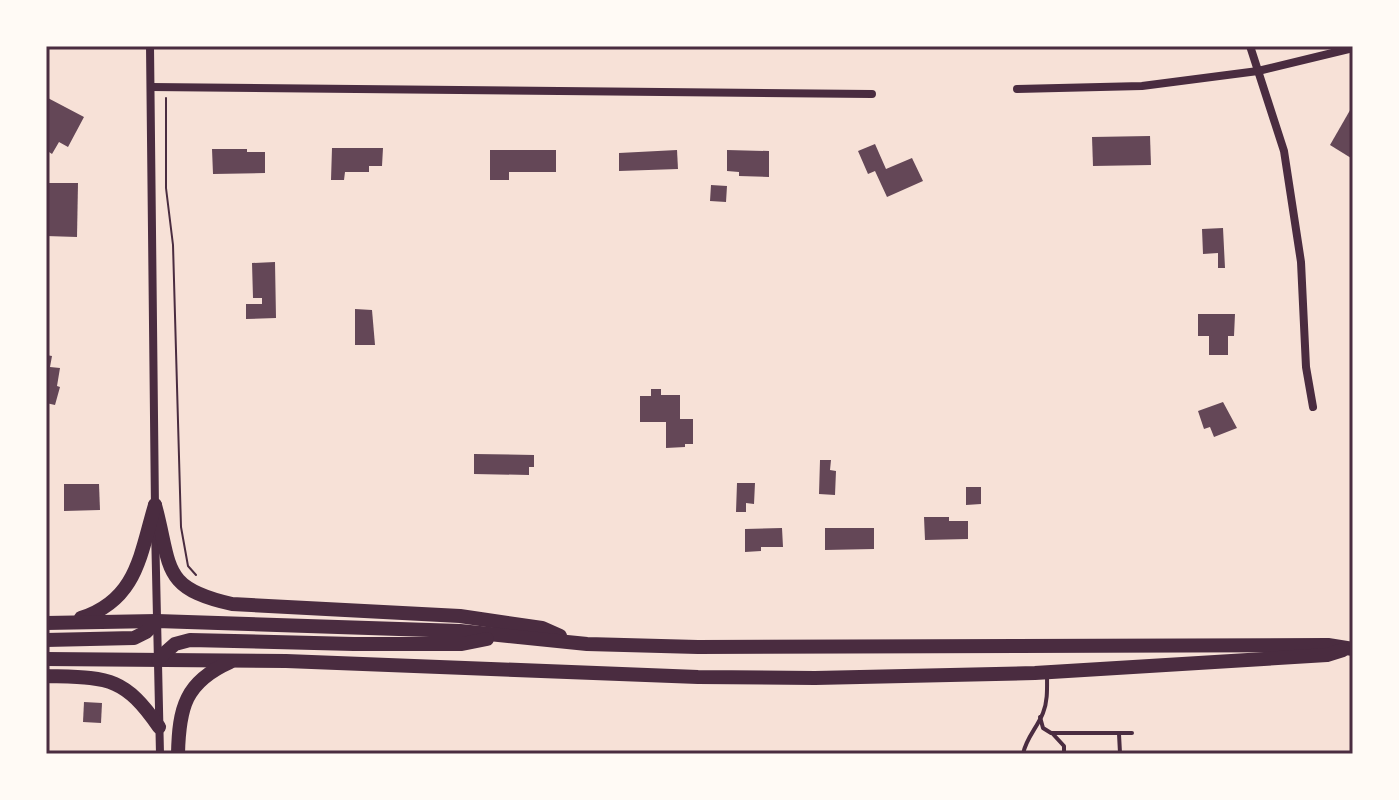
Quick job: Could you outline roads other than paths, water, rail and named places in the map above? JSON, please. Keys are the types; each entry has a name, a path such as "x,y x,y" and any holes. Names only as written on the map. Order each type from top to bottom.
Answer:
{"main road":[{"path":"155,505 170,568 177,580 190,591 232,604 460,616 542,628 575,642"},
{"path":"64,623 96,613 122,594 132,580 155,505"},
{"path":"46,640 127,639 142,635 157,621"},
{"path":"46,623 157,621 511,635 575,642 698,647 1328,645 1350,649"},
{"path":"158,659 175,644 190,640 462,644 511,635"},
{"path":"46,659 234,660 698,677 829,678 1047,672 1327,655 1350,649"},
{"path":"178,754 180,717 187,697 204,675 234,660"},
{"path":"46,676 109,681 126,687 140,699 159,727"}],"street":[{"path":"150,46 160,754"},
{"path":"1250,46 1284,151 1301,262 1306,367 1313,407"},
{"path":"1017,89 1142,86 1258,71 1353,48"},
{"path":"151,87 872,94"}],"lane":[{"path":"1023,754 1025,742 1046,700 1047,672"},
{"path":"1040,717 1043,728 1064,746 1064,754"},
{"path":"1051,733 1132,733"},
{"path":"1119,734 1120,753"}]}
